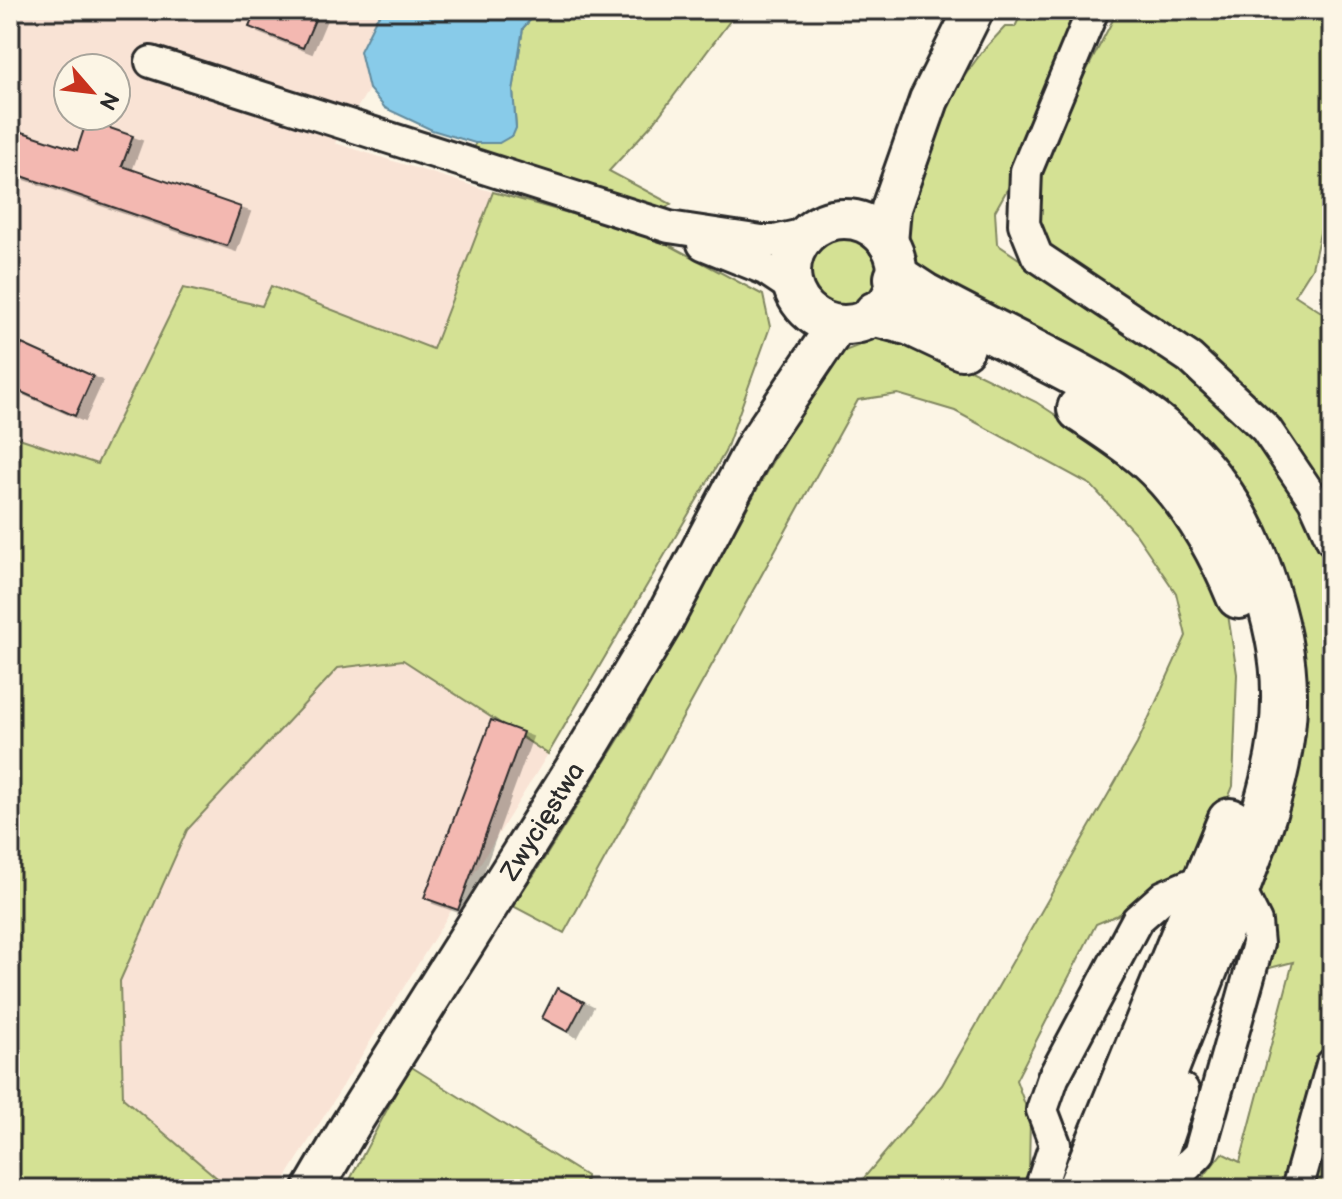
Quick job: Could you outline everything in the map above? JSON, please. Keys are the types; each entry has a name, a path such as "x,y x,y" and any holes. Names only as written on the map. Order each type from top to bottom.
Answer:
{"highway":[{"path":"874,290 911,323 1072,404 1147,457 1175,486 1199,519 1223,557 1239,597 1250,646 1254,696 1242,784 1229,826 1080,1189"},
{"path":"874,290 934,301 1091,382 1148,419 1181,447 1209,478 1234,514 1254,555 1274,611 1284,694 1280,745 1268,797 1247,862 1119,1189"}],"main road":[{"name":"Zwycięstwa","path":"313,1189 581,759 654,636 756,445 874,290 892,203 929,100 974,10"},
{"name":"Zwycięstwa","path":"842,219 867,194 929,100"},
{"path":"842,219 865,223 878,231 874,290 816,318 796,295 790,271 793,255 806,234 823,223 842,219"},
{"name":"Zwycięstwa","path":"756,445 793,346 796,295"}],"street":[{"path":"1093,10 1026,171 1024,224 1037,256 1190,358 1266,429 1314,500 1332,540"},
{"path":"151,62 669,227 762,241 806,234"},
{"path":"669,227 705,246 765,269 796,295"},
{"path":"1040,1189 1055,1144 1042,1110 1053,1078 1137,920 1164,896 1194,883"},
{"path":"1150,1189 1182,1171 1199,1154 1258,944 1256,922 1245,900"},
{"path":"1297,1189 1332,1064"},
{"path":"1150,1189 1183,1090"}],"shaded area":[{"path":"10,10 384,10 360,51 369,89 335,143 493,192 433,349 271,287 263,306 183,288 97,464 10,435"},
{"path":"403,660 548,754 279,1189 230,1189 123,1098 120,981 187,830 338,668"}],"green space":[{"path":"539,10 738,10 655,121 609,171 671,204 656,216 476,159 475,143 499,143 516,127 513,91 523,28"},
{"path":"1023,10 1080,10 1013,179 995,211 997,244 1091,308 1041,229 1037,182 1078,87 1118,10 1332,10 1332,181 1312,268 1295,295 1332,319 1332,520 1303,495 1332,560 1332,1034 1290,1189 1194,1189 1222,1153 1240,1162 1293,962 1266,969 1273,932 1261,897 1258,867 1270,553 911,268 900,236 930,145 950,101 982,51 1005,27 1015,27"},
{"path":"493,192 654,237 763,295 770,327 725,452 548,754 403,660 338,668 187,830 120,981 123,1098 230,1189 10,1189 10,435 97,464 183,288 262,306 271,286 433,349"},
{"path":"843,233 858,236 875,250 882,272 879,287 865,304 843,311 828,308 811,294 804,272 807,257 821,240"},
{"path":"891,333 1036,402 1127,462 1171,503 1226,601 1237,674 1233,786 1194,883 1096,924 1016,1080 1030,1118 1029,1172 1022,1189 770,1189 794,1182 858,1185 942,1085 1137,744 1186,636 1176,593 1136,534 1091,485 955,411 898,394 858,400 564,933 511,905 534,875 627,726 834,355"},
{"path":"410,1066 586,1176 585,1189 345,1189"},
{"path":"1332,1114 1332,1189 1307,1189"}],"water":[{"path":"384,10 539,10 523,28 513,91 516,128 513,135 499,143 475,143 432,130 385,108 369,89 360,51"}],"building":[{"path":"256,10 319,10 303,48 249,27"},
{"path":"10,128 77,150 83,132 122,132 133,136 122,166 241,207 227,246 10,172"},
{"path":"22,344 93,376 75,416 10,387 10,371"},
{"path":"491,720 523,732 458,910 424,898"},
{"path":"557,988 584,1002 568,1032 542,1018"}]}
